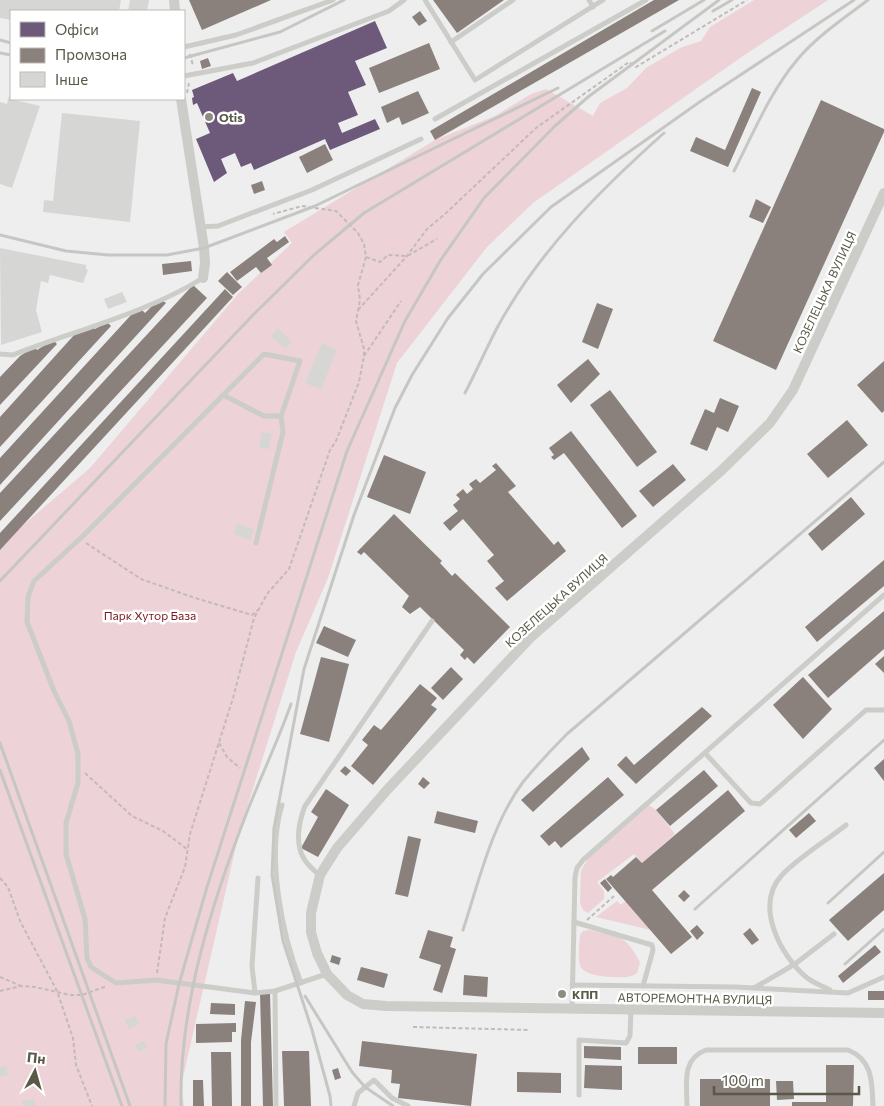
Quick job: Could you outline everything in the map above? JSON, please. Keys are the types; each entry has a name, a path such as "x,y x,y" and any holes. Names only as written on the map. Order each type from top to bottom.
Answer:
{"street":[{"path":"181,100 205,263 203,278"},
{"name":"КОЗЕЛЕЦЬКА ВУЛИЦЯ","path":"386,1006 363,1004 347,995 327,974 317,953 312,932 311,913 320,876 337,848 387,790 530,638 722,470 770,423 793,390 884,193"},
{"name":"АВТОРЕМОНТНА ВУЛИЦЯ","path":"386,1006 884,1013"}],"lane":[{"path":"185,48 236,35 333,0"},
{"path":"185,76 253,63 389,11 404,0"},
{"path":"425,0 474,80 603,0"},
{"path":"451,42 513,0"},
{"path":"589,0 593,7"},
{"path":"435,119 646,0"},
{"path":"200,227 218,226 312,190 421,139"},
{"path":"0,354 13,354 174,296 203,278"},
{"path":"256,543 283,432 281,416 300,361 264,354 80,539 34,581 28,597 28,622 54,691 68,721 79,768 78,783 66,824 66,854 85,919 87,958 92,967 116,982 156,980 255,993 275,991 327,974"},
{"path":"223,395 264,416 281,416"},
{"path":"572,1009 575,877 577,868 583,860 884,595"},
{"path":"320,876 303,858 300,844 299,822 305,806 432,621"},
{"path":"704,753 751,804 760,804 866,710 884,710"},
{"path":"282,805 277,818 276,856 280,907 290,956 302,983"},
{"path":"832,992 806,977 795,964 773,932 769,913 771,895 781,876 846,825"},
{"path":"255,993 252,966 258,878"},
{"path":"574,922 652,945 653,950 643,986"},
{"path":"754,988 795,964 834,934"},
{"path":"572,985 754,988 848,993 884,977"},
{"path":"275,991 276,1106"},
{"path":"579,1094 580,1040 626,1043 630,1036 631,1010"},
{"path":"687,1106 688,1067 690,1061 700,1052 706,1050 848,1050 857,1054 870,1069 873,1106"},
{"path":"354,1106 358,1094 374,1080 392,1098 408,1106"}],"path":[{"path":"358,310 408,256 427,229 536,128 629,62 636,67 747,0"},
{"path":"156,980 165,918 185,867 187,849 249,634 267,594 289,569 330,450 336,441 358,382 364,356 364,349 356,321 360,300 358,285 366,257 364,244 358,233 336,211 302,206 265,216"},
{"path":"366,257 380,262 388,255 408,256 437,239"},
{"path":"364,356 401,301"},
{"path":"80,539 141,579 195,598 252,614 260,608"},
{"path":"219,742 227,757 240,768"},
{"path":"79,768 132,816 163,831 187,849"},
{"path":"0,878 8,887 20,921 57,991 73,1038 76,1065 92,1106"},
{"path":"582,924 614,896"},
{"path":"0,978 21,986 57,991 70,995 82,995 116,982"},
{"path":"0,991 21,986"},
{"path":"413,1027 529,1030"}],"green space":[{"name":"Парк Хутор База","path":"754,0 828,0 743,56 533,203 487,247 397,363 328,578 296,652 239,833 181,1086 184,1106 0,1106 0,545 90,468 239,293 292,243 284,232 435,140 495,116 531,94 546,89 593,116 600,103 627,88 646,68 680,48 701,41 710,27"},
{"path":"649,805 656,810 675,834 642,863 634,854 597,882 604,891 604,899 588,913 583,910 580,903 581,870 590,856"},
{"path":"617,901 621,905 625,901 651,930 596,917"},
{"path":"589,930 615,936 625,941 640,962 637,973 627,977 611,977 590,974 584,971 579,962 580,935 583,931"}],"building: Офіси":[{"path":"375,21 387,48 355,61 366,85 348,92 358,115 338,123 342,133 375,119 380,129 330,150 325,139 254,170 251,163 241,167 235,153 221,159 227,173 214,182 196,139 210,133 197,103 193,105 192,98 194,97 192,90 233,73 237,81"}],"building: Промзона":[{"path":"189,0 271,0 202,30"},
{"path":"433,0 504,0 457,33"},
{"path":"654,0 679,0 435,140 430,131"},
{"path":"420,11 427,21 419,26 412,17"},
{"path":"429,43 440,69 379,93 369,68"},
{"path":"208,58 211,66 202,69 200,61"},
{"path":"752,88 761,92 728,167 690,151 696,137 725,150"},
{"path":"418,91 429,113 402,125 399,117 387,123 381,107"},
{"path":"821,100 884,129 884,132 776,370 713,341"},
{"path":"325,144 333,160 307,173 299,157"},
{"path":"262,181 265,190 254,194 251,185"},
{"path":"756,199 771,207 763,223 749,217"},
{"path":"285,236 289,242 267,258 272,265 261,273 256,267 237,281 230,272 274,239 277,242"},
{"path":"191,261 192,271 163,275 162,264"},
{"path":"227,272 242,287 233,295 218,281"},
{"path":"193,285 207,298 0,521 0,493"},
{"path":"225,289 233,297 0,550 0,533"},
{"path":"163,301 166,303 0,485 0,458 131,315 141,309 145,313 152,306"},
{"path":"597,303 613,309 598,349 582,342"},
{"path":"107,322 111,326 0,447 0,417 75,334 92,326 95,329"},
{"path":"53,340 57,344 0,405 0,377 20,356 34,347 37,350"},
{"path":"588,359 600,374 571,403 557,385"},
{"path":"884,361 884,411 882,413 857,385"},
{"path":"610,390 657,452 637,467 590,405"},
{"path":"720,398 739,406 728,432 717,427 707,451 690,444 705,409 714,413"},
{"path":"847,420 868,445 828,478 807,454"},
{"path":"571,431 637,516 622,528 564,453 554,460 551,457 554,455 549,448"},
{"path":"384,455 426,472 410,514 367,497"},
{"path":"496,463 516,486 508,492 554,545 558,541 566,551 507,601 495,588 504,581 487,561 494,555 463,519 450,531 443,523 458,511 453,505 460,499 456,495 463,489 467,494 473,489 469,484 476,479 480,483 496,470 492,466"},
{"path":"673,464 686,480 653,507 639,491"},
{"path":"851,497 865,514 822,551 808,534"},
{"path":"394,514 442,561 440,563 452,576 455,573 510,627 474,664 467,657 465,660 460,655 464,650 420,607 410,614 402,607 409,596 364,552 361,555 357,552"},
{"path":"884,560 884,586 817,642 805,627"},
{"path":"884,611 884,649 828,698 808,675"},
{"path":"324,626 356,640 348,657 316,643"},
{"path":"884,656 884,673 875,664"},
{"path":"321,657 349,664 329,742 300,734"},
{"path":"451,667 463,679 443,700 431,688"},
{"path":"803,677 832,709 803,739 773,705"},
{"path":"420,684 437,698 431,705 437,709 373,785 351,766 368,745 362,740 374,725 381,730"},
{"path":"702,707 712,716 636,784 617,765 626,756 634,765"},
{"path":"582,747 590,759 533,812 521,800"},
{"path":"884,759 884,781 874,768"},
{"path":"345,766 351,771 346,776 340,771"},
{"path":"704,770 718,786 670,826 656,810"},
{"path":"423,777 430,783 424,789 418,784"},
{"path":"608,777 624,795 561,848 555,841 549,846 540,836"},
{"path":"326,789 349,805 318,857 301,848 318,817 311,812"},
{"path":"728,790 745,811 652,890 692,937 671,954 606,879 611,875 613,877 636,857 642,863"},
{"path":"437,811 478,821 475,833 434,823"},
{"path":"809,813 816,821 796,838 789,830"},
{"path":"408,836 421,839 408,897 395,894"},
{"path":"884,873 884,910 848,941 829,920"},
{"path":"605,879 612,888 608,892 600,883"},
{"path":"684,890 690,896 684,902 678,896"},
{"path":"697,925 704,933 697,940 690,931"},
{"path":"750,928 759,940 752,945 743,934"},
{"path":"428,930 453,937 450,947 456,949 442,993 433,990 441,965 419,958"},
{"path":"875,945 881,952 843,983 838,976"},
{"path":"332,955 341,958 339,965 330,962"},
{"path":"361,967 388,974 384,988 357,980"},
{"path":"464,975 488,977 487,997 463,995"},
{"name":"КПП","path":"559,991 566,991 566,997 559,997"},
{"path":"868,991 884,991 884,1000 868,1000"},
{"path":"260,993 270,993 273,1106 263,1106"},
{"path":"245,1001 256,1002 251,1042 251,1106 241,1106 241,1040"},
{"path":"211,1003 235,1004 235,1015 210,1014"},
{"path":"236,1023 236,1032 232,1032 232,1042 196,1043 196,1024"},
{"path":"362,1041 477,1054 471,1106 398,1098 400,1084 391,1083 392,1070 359,1066"},
{"path":"584,1046 621,1047 621,1060 584,1058"},
{"path":"638,1047 677,1047 677,1064 638,1064"},
{"path":"282,1051 309,1051 311,1106 284,1106"},
{"path":"211,1052 231,1052 232,1106 212,1106"},
{"path":"585,1065 622,1066 622,1090 584,1088"},
{"path":"826,1065 854,1065 853,1106 792,1106 792,1102 826,1102"},
{"path":"338,1068 341,1078 335,1080 332,1070"},
{"path":"517,1072 561,1073 561,1093 517,1092"},
{"path":"700,1079 770,1079 770,1106 700,1106"},
{"path":"193,1080 203,1080 204,1106 193,1106"},
{"path":"776,1081 793,1081 794,1099 777,1100"}],"building: Інше":[{"path":"0,0 121,0 119,10 10,10 10,20 0,18"},
{"path":"130,0 149,0 147,10 128,10"},
{"path":"9,96 10,100 40,106 12,188 0,184 0,102 7,104"},
{"path":"62,113 140,121 130,222 43,212 44,200 53,201"},
{"path":"0,248 86,265 88,270 83,283 50,275 48,283 41,281 36,310 42,332 1,345"},
{"path":"122,292 127,302 108,309 104,299"},
{"path":"278,328 292,342 285,349 271,336"},
{"path":"322,343 337,350 321,389 305,383"},
{"path":"262,432 272,434 269,449 259,448"},
{"path":"237,524 254,529 250,540 233,534"},
{"path":"135,1016 139,1024 129,1029 125,1020"},
{"path":"144,1041 147,1048 138,1052 135,1045"},
{"path":"6,1066 8,1075 0,1077 0,1068"},
{"path":"34,1099 35,1106 23,1106 22,1101"}],"railway":[{"path":"185,58 280,32 344,0"},
{"path":"652,31 704,0"},
{"path":"165,1106 166,1044 179,984 207,887 347,451 405,321 440,261 484,198 555,126 588,97 719,0"},
{"path":"713,11 732,0"},
{"path":"331,1106 312,1030 283,941 272,875 274,828 304,669 354,515 395,408 412,375 448,318 483,274 551,207 701,101 854,0"},
{"path":"734,171 770,99 787,72 821,36 868,0"},
{"path":"0,581 253,315 314,255 364,213 665,31"},
{"path":"0,40 10,43"},
{"path":"0,53 10,55"},
{"path":"0,235 66,251 108,255 167,255 204,248 315,206 558,88"},
{"path":"465,393 497,328 531,273 572,223 664,133"},
{"path":"463,930 487,853 503,816 512,798 539,763 567,734 884,462"},
{"path":"181,1106 185,1031 200,956 221,883 247,812 291,704"},
{"path":"695,909 884,740"},
{"path":"0,743 130,1106"},
{"path":"0,770 122,1106"},
{"path":"828,903 884,852"},
{"path":"845,964 884,929"},
{"path":"305,996 352,1072 365,1087 393,1106"}],"place":[{"name":"Otis","path":"209,117"},
{"name":"КПП","path":"562,994"}]}
